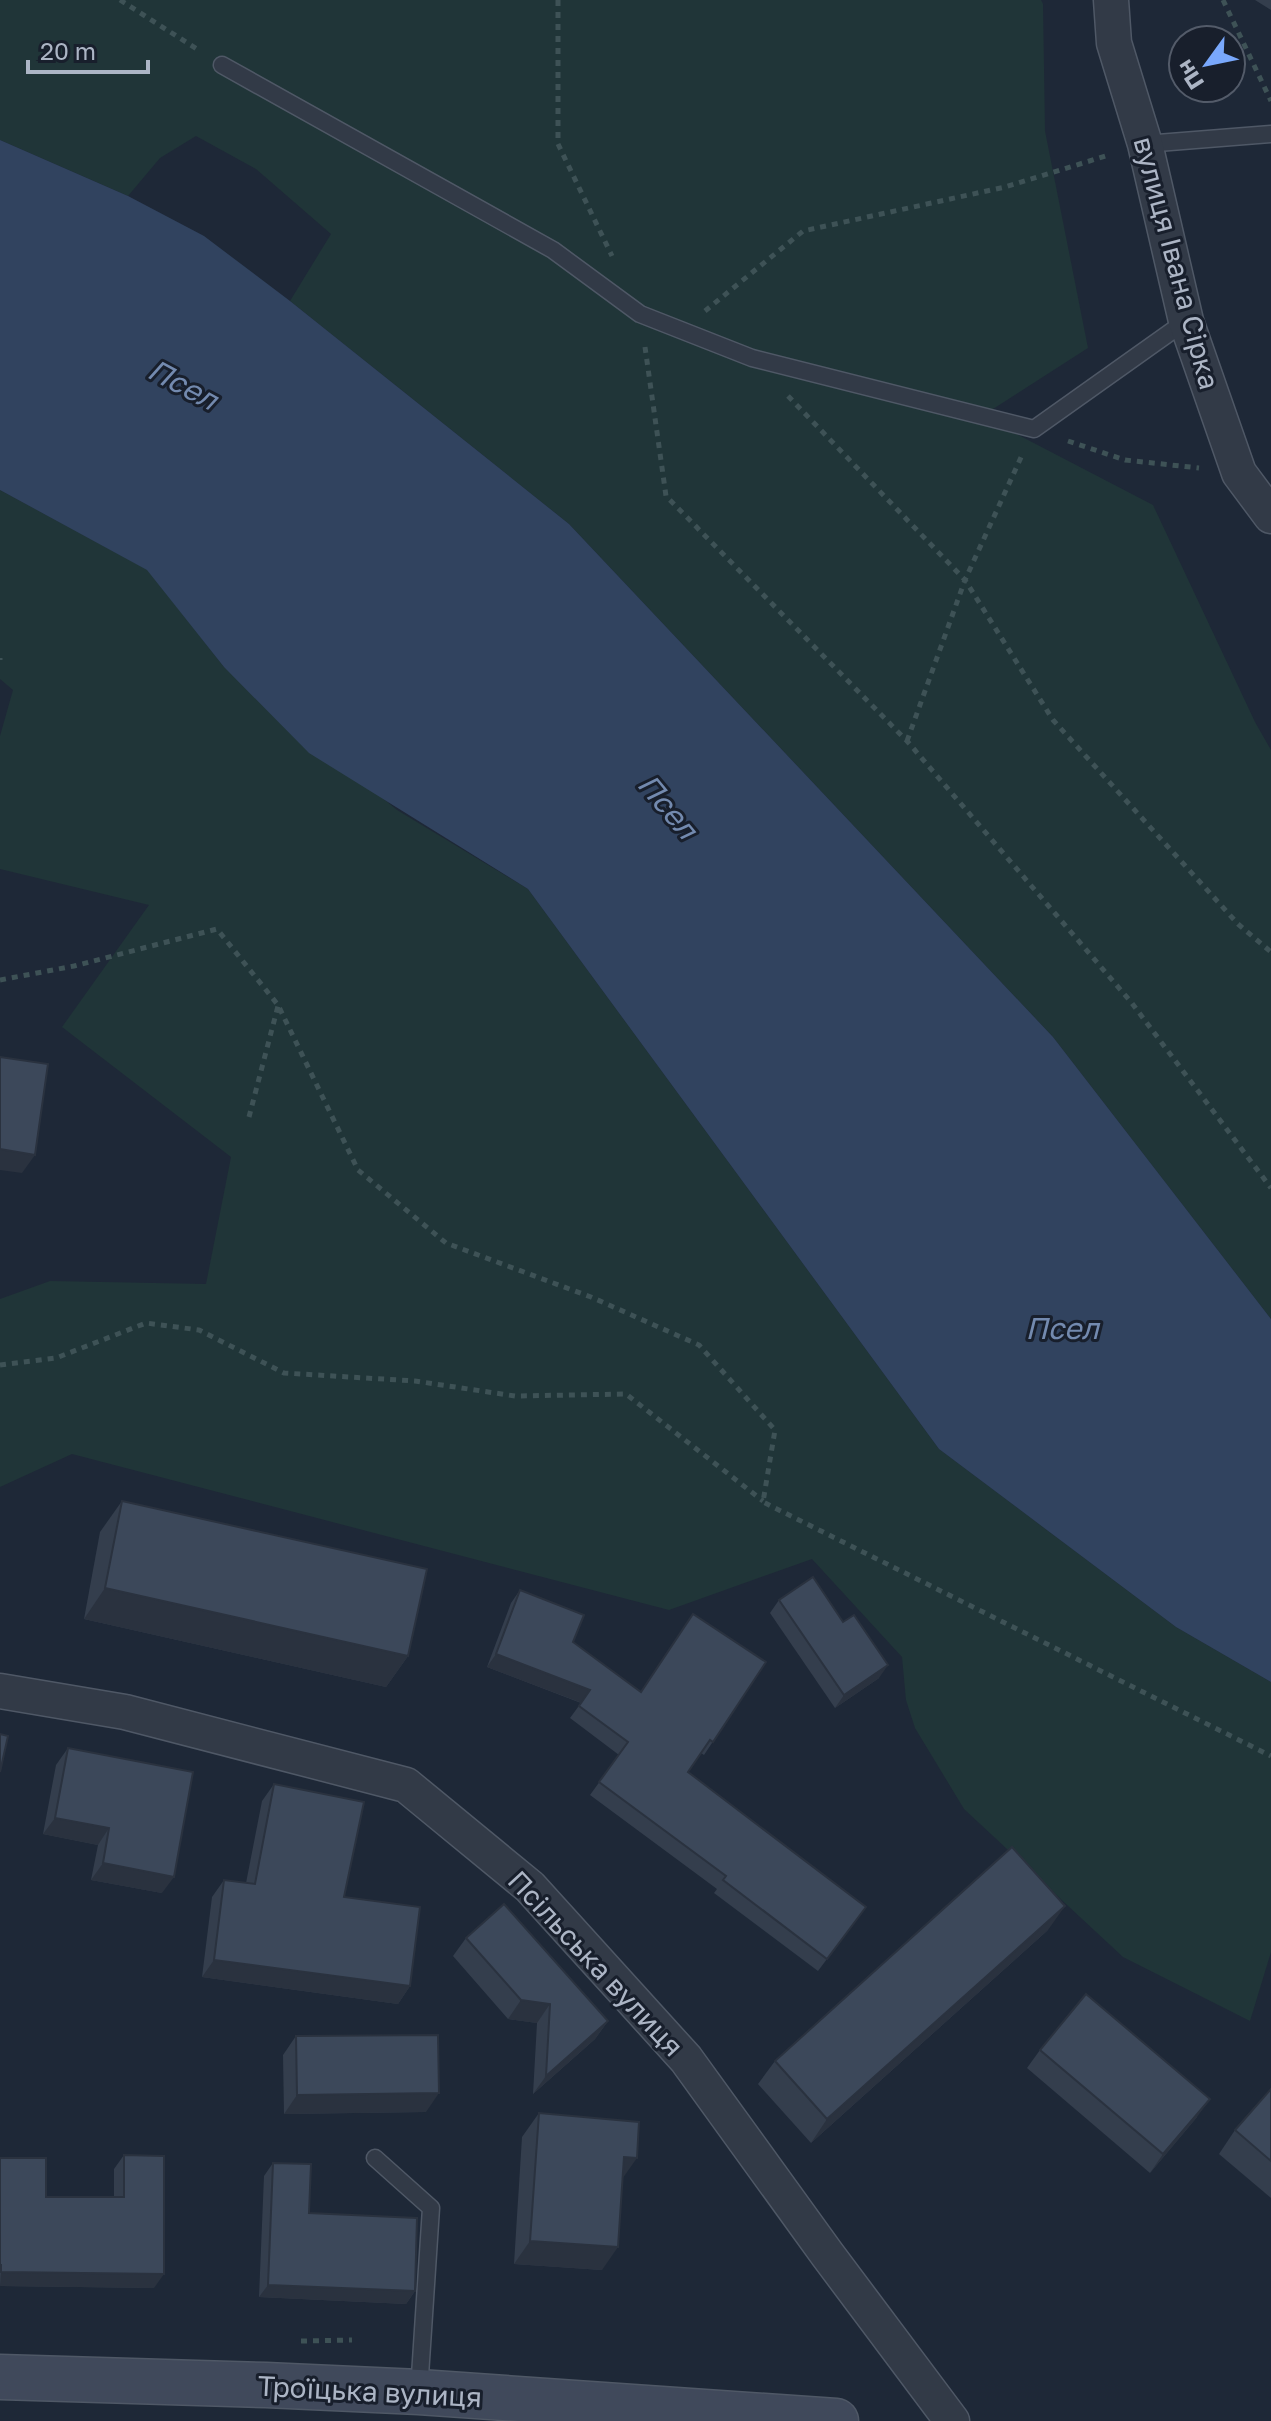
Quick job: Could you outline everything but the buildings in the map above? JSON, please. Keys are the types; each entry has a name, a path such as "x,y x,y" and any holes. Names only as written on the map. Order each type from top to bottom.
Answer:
{"main road":[{"name":"Троїцька вулиця","path":"0,2377 419,2392 836,2421"}],"street":[{"name":"вулиця Івана Сірка","path":"1111,0 1114,43 1145,144 1186,321 1239,473 1271,516"},
{"name":"Псільська вулиця","path":"0,1691 125,1712 406,1785 530,1887 686,2059 952,2421"}],"lane":[{"path":"222,65 553,250 640,314 752,358 1034,429 1186,321"},
{"path":"1145,144 1271,134"},
{"path":"375,2158 431,2208 419,2392"}],"path":[{"path":"120,0 222,65"},
{"path":"558,0 558,144 613,257"},
{"path":"1223,0 1271,101"},
{"path":"682,330 803,231 1005,187 1145,144"},
{"path":"640,314 666,496 907,741 1131,1002 1271,1188"},
{"path":"752,358 965,580 1053,720 1238,924 1271,952"},
{"path":"907,741 965,580 1034,429 1125,460 1239,473"},
{"path":"0,980 74,966 217,929 278,1005 358,1170 446,1243 591,1297 699,1345 775,1430 763,1502"},
{"path":"249,1117 278,1005"},
{"path":"0,1365 56,1358 146,1323 199,1330 284,1373 415,1381 515,1396 626,1394 763,1502 1271,1756"}],"green space":[{"path":"0,0 1041,0 1045,131 1088,348 982,416 1153,505 1271,750 1271,1319 1053,1037 569,524 290,301 331,234 256,169 196,136 160,158 128,196 0,140"},
{"path":"0,490 148,570 224,667 397,810 528,889 939,1449 1176,1627 1271,1682 1271,1952 1250,2021 1123,1957 964,1809 915,1728 906,1700 902,1657 812,1559 669,1610 72,1454 0,1487 0,1299 50,1281 206,1284 231,1157 62,1027 149,905 0,869 0,736 13,690 0,679"}],"water":[{"name":"Псел","path":"0,140 128,196 204,236 569,524 1053,1037 1271,1319 1271,1682 1176,1627 939,1449 528,889 309,753 224,667 147,570 0,490"}]}
